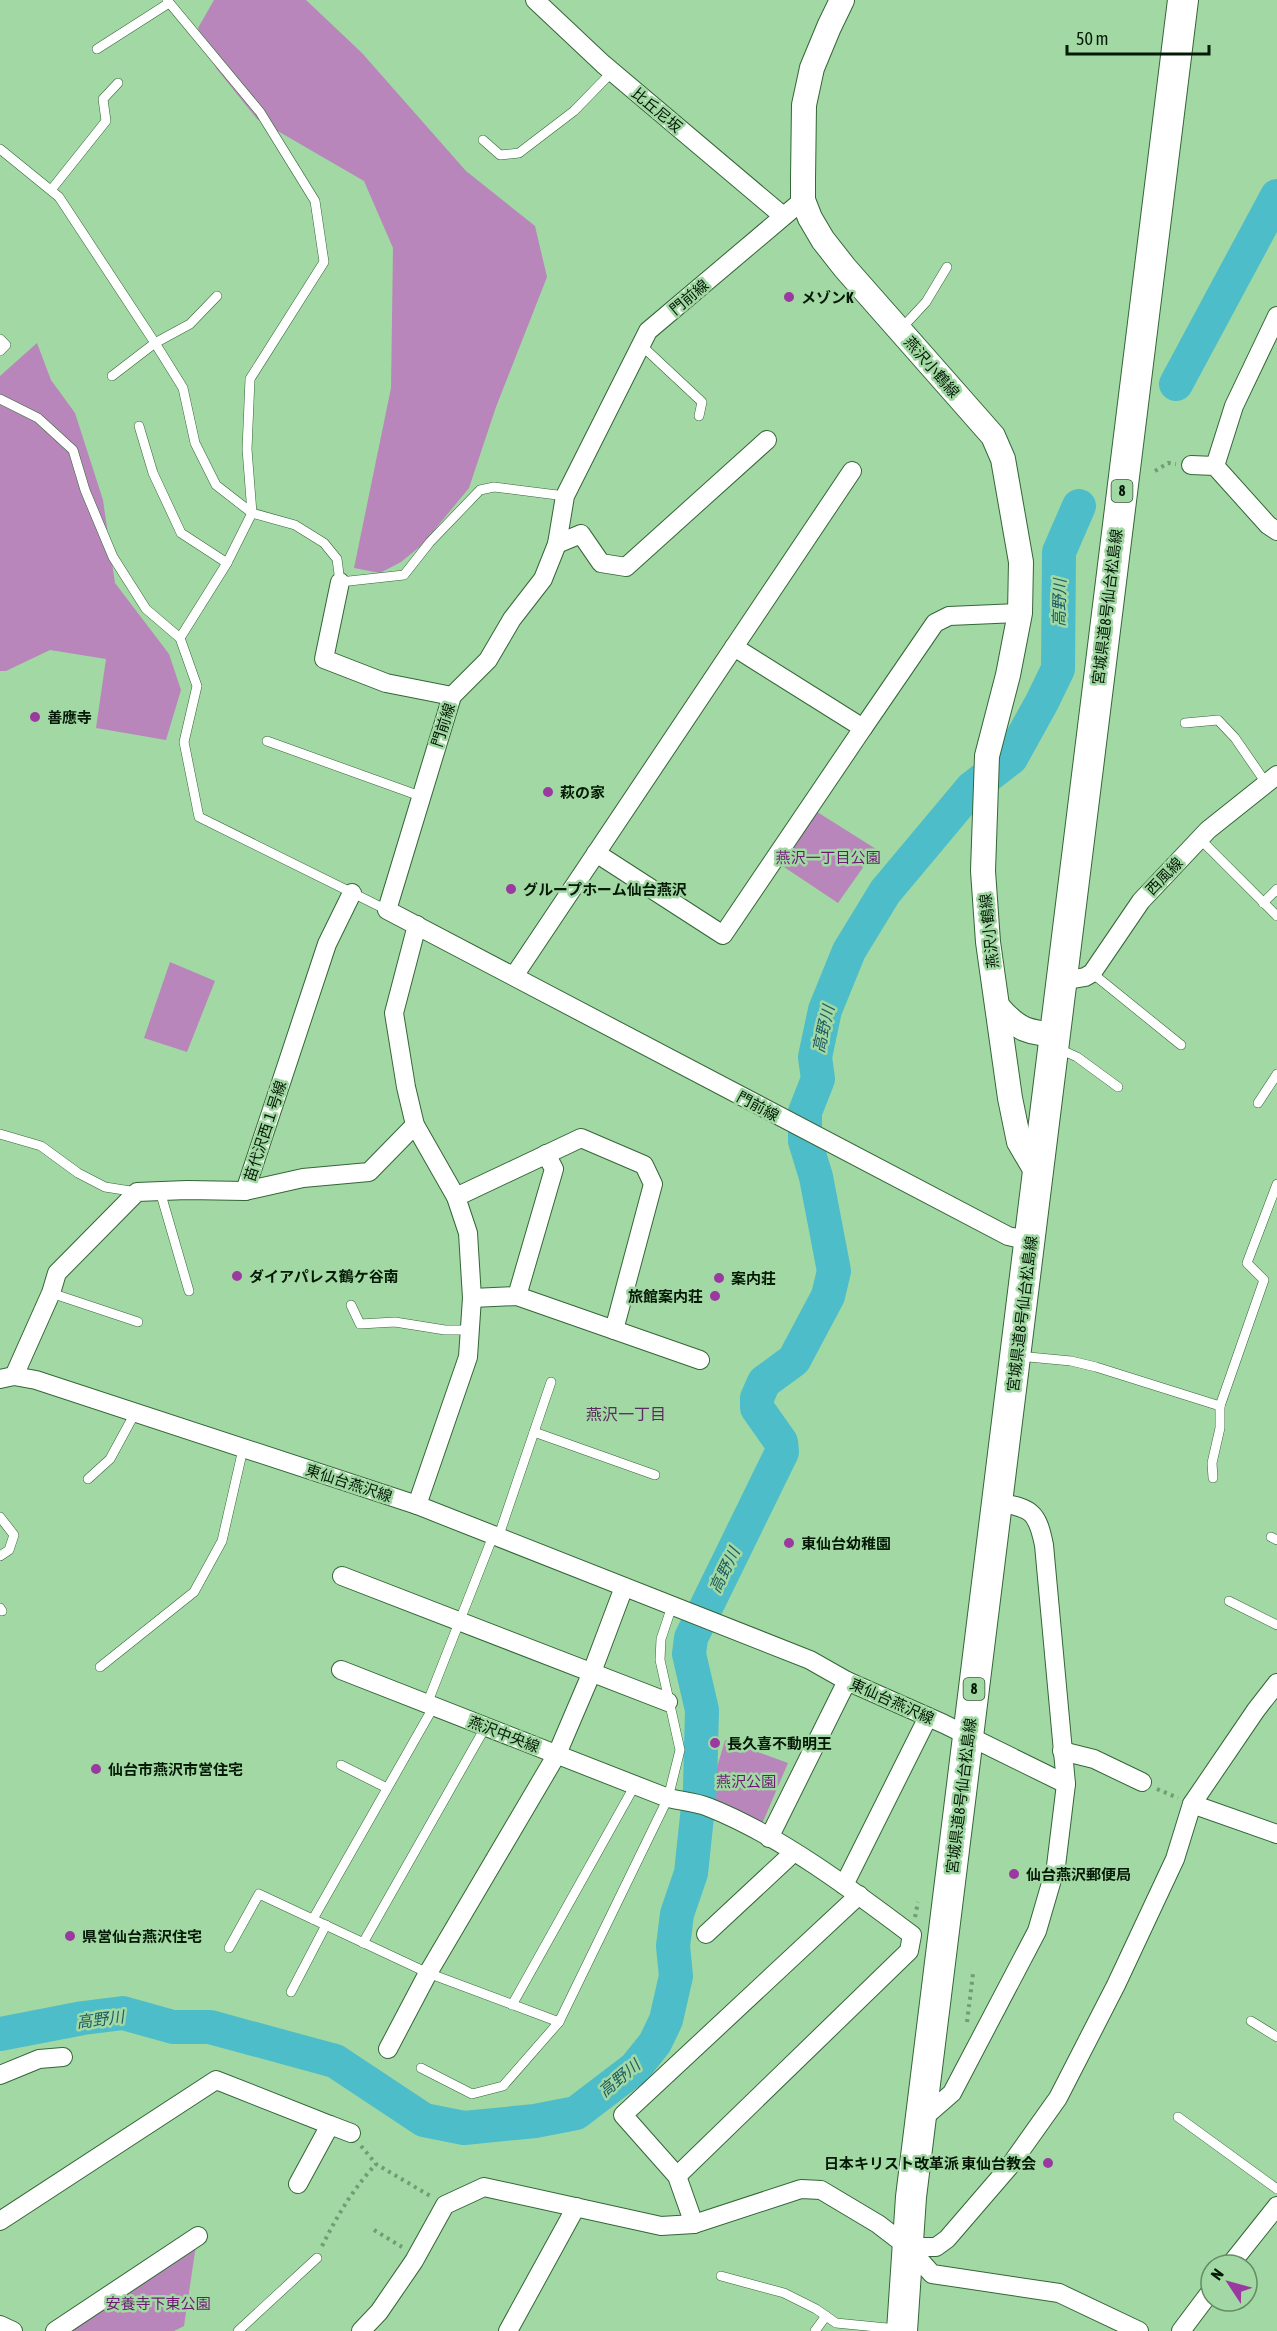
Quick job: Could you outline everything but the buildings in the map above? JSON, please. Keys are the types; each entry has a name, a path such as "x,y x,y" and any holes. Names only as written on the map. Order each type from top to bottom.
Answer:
{"main road":[{"name":"宮城県道8号仙台松島線","path":"902,2330 921,2120 1183,0"}],"street":[{"name":"比丘尼坂","path":"535,0 612,72 783,216"},
{"name":"燕沢小鶴線","path":"842,0 828,27 812,68 804,105 803,200 823,240 844,268 993,436 1003,459 1021,562 1020,613 1008,675 987,756 983,871 988,942 1010,1098 1019,1142 1039,1176"},
{"name":"門前線","path":"803,200 648,331 565,496 558,544 543,579 512,619 488,660 452,696 387,910 1008,1236 1031,1241"},
{"path":"1215,466 1234,406 1277,316"},
{"path":"558,544 581,534 602,563 626,567 767,440"},
{"path":"1191,465 1215,466 1268,525 1277,531"},
{"path":"514,976 852,471"},
{"path":"340,582 324,659 386,683 452,696"},
{"path":"596,853 723,935 935,622 949,616 1020,613"},
{"path":"734,647 863,728"},
{"name":"西風線","path":"1092,973 1141,901 1208,830 1272,779"},
{"name":"苗代沢西１号線","path":"137,1192 245,1191 327,944 352,893"},
{"path":"417,925 394,1013 415,1125 456,1197 468,1233 472,1298 468,1357 417,1505"},
{"path":"1062,981 1086,977 1092,973"},
{"path":"999,1008 1012,1023 1024,1031 1056,1041"},
{"path":"245,1191 303,1178 369,1172 415,1125"},
{"path":"456,1197 581,1138 644,1165 653,1184 614,1330"},
{"path":"517,1296 554,1169 546,1154"},
{"path":"7,1378 51,1293 57,1273 137,1192"},
{"path":"472,1298 517,1296 700,1360"},
{"name":"東仙台燕沢線","path":"7,1378 36,1380 417,1505 810,1660 847,1681 969,1736 1066,1784"},
{"path":"921,2120 952,2093 1037,1930 1056,1866 1066,1784 1044,1545 1038,1518 1022,1507 998,1502"},
{"path":"342,1576 668,1702"},
{"path":"388,2049 428,1973 558,1754 624,1587"},
{"name":"燕沢中央線","path":"341,1670 675,1800 707,1806 769,1838"},
{"path":"677,2176 909,1951 912,1935 852,1890 769,1838 847,1681"},
{"path":"908,2247 936,2247 947,2239 1009,2167 1058,2098 1116,1985 1175,1859 1192,1804 1277,1683"},
{"path":"694,2224 677,2176 623,2115 852,1890 928,1718"},
{"path":"1062,1751 1094,1759 1143,1782"},
{"path":"1192,1804 1277,1834"},
{"path":"706,1934 793,1853"},
{"path":"0,2075 39,2059 63,2057"},
{"path":"0,2221 216,2080 351,2133"},
{"path":"298,2184 330,2125"},
{"path":"360,2331 379,2312 417,2255 445,2205 484,2187 661,2226 694,2224 801,2189 821,2190 878,2224 908,2247 932,2274 1059,2293 1139,2331"},
{"path":"508,2331 576,2206"},
{"path":"1240,2253 1277,2206"},
{"path":"55,2331 198,2236"},
{"path":"1182,2331 1199,2308"},
{"path":"0,2325 13,2331"}],"lane":[{"path":"97,49 168,2 260,112 315,201 324,262 250,379 247,449 252,513 227,563 180,638"},
{"path":"483,140 500,155 519,153 574,111 612,72"},
{"path":"51,190 106,121 103,99 118,83"},
{"path":"1,154 59,197 154,343 183,388 195,443 216,485 252,513 295,525 324,543 337,559 340,582 405,575 430,542 480,490 494,487 565,496"},
{"path":"900,330 926,302 947,267"},
{"path":"112,376 154,343 190,324 218,296"},
{"path":"0,339 6,345 0,351"},
{"path":"641,345 702,402 699,416"},
{"path":"0,399 38,418 73,450 85,490 113,557 146,609 180,638 197,686 184,742 199,817 387,910"},
{"path":"139,426 153,473 181,533 227,563"},
{"path":"1185,723 1218,720 1272,779"},
{"path":"267,741 420,796"},
{"path":"1200,839 1277,916"},
{"path":"1263,903 1277,889"},
{"path":"1092,973 1181,1045"},
{"path":"1056,1041 1118,1087"},
{"path":"1258,1103 1277,1074"},
{"path":"0,1134 41,1146 78,1173 105,1187 137,1192"},
{"path":"1213,1478 1212,1463 1220,1428 1220,1406 1264,1280 1247,1263 1263,1226 1277,1184"},
{"path":"160,1191 189,1291"},
{"path":"51,1293 138,1322"},
{"path":"351,1305 360,1324 395,1322 444,1330 470,1330"},
{"path":"1016,1356 1071,1361 1096,1367 1220,1406"},
{"path":"313,1919 431,1705 460,1621 496,1537 551,1382"},
{"path":"88,1479 110,1459 135,1413"},
{"path":"534,1432 655,1474"},
{"path":"100,1667 194,1592 222,1541 243,1449"},
{"path":"0,1517 14,1535 9,1550 0,1556"},
{"path":"1229,1600 1277,1625"},
{"path":"421,2068 472,2094 503,2086 559,2022 675,1800 680,1750 660,1660 661,1639 672,1606"},
{"path":"363,1943 486,1726"},
{"path":"341,1765 387,1788"},
{"path":"512,2005 635,1785"},
{"path":"229,1948 259,1894 428,1973 559,2022"},
{"path":"291,1992 326,1925"},
{"path":"1251,2021 1277,2037"},
{"path":"1178,2117 1277,2189"},
{"path":"238,2331 317,2258"},
{"path":"721,2276 784,2293 836,2323 902,2330"},
{"path":"815,2331 826,2316"}],"path":[{"path":"1143,1782 1192,1804"},
{"path":"967,2026 973,1974 969,1973"},
{"path":"351,2133 376,2164 445,2205"},
{"path":"317,2258 342,2209 376,2164"},
{"path":"374,2230 417,2255"}],"green space":[{"path":"214,0 306,0 362,53 466,171 535,226 547,277 496,407 469,488 422,545 401,562 380,573 354,568 391,388 393,248 364,181 257,119 216,68 198,28"},
{"path":"37,343 51,380 75,413 103,500 115,583 169,654 181,690 166,740 96,728 106,659 50,650 6,671 0,671 0,376"},
{"name":"燕沢一丁目公園","path":"814,810 876,849 838,903 778,863"},
{"path":"170,962 215,981 187,1052 144,1038"},
{"name":"燕沢公園","path":"725,1740 788,1763 762,1824 708,1798"},
{"name":"安養寺下東公園","path":"196,2245 184,2326 174,2331 62,2331"}],"waterway":[{"name":"高野川","path":"1176,384 1277,196"},
{"name":"高野川","path":"0,2034 83,2018 123,2013 173,2027 210,2027 335,2061 424,2120 464,2128 535,2121 576,2113 635,2068 655,2043 666,2020 676,1976 673,1946 677,1914 691,1873 700,1788 702,1710 689,1654 691,1638 782,1452 781,1442 757,1408 757,1398 764,1382 794,1360 828,1296 834,1271 816,1177 805,1141 805,1112 818,1079 815,1057 825,1010 849,951 885,892 972,788 1011,758 1042,702 1058,669 1059,552 1079,506"}],"place":[{"name":"メゾンK","path":"789,297"},
{"name":"善應寺","path":"35,717"},
{"name":"萩の家","path":"548,792"},
{"name":"グループホーム仙台燕沢","path":"511,889"},
{"name":"ダイアパレス鶴ケ谷南","path":"237,1276"},
{"name":"案内荘","path":"719,1278"},
{"name":"旅館案内荘","path":"715,1296"},
{"name":"東仙台幼稚園","path":"789,1543"},
{"name":"長久喜不動明王","path":"715,1743"},
{"name":"仙台市燕沢市営住宅","path":"96,1769"},
{"name":"仙台燕沢郵便局","path":"1014,1874"},
{"name":"県営仙台燕沢住宅","path":"70,1936"},
{"name":"日本キリスト改革派 東仙台教会","path":"1048,2163"}],"district":[{"name":"燕沢一丁目","path":"626,1414"}]}
